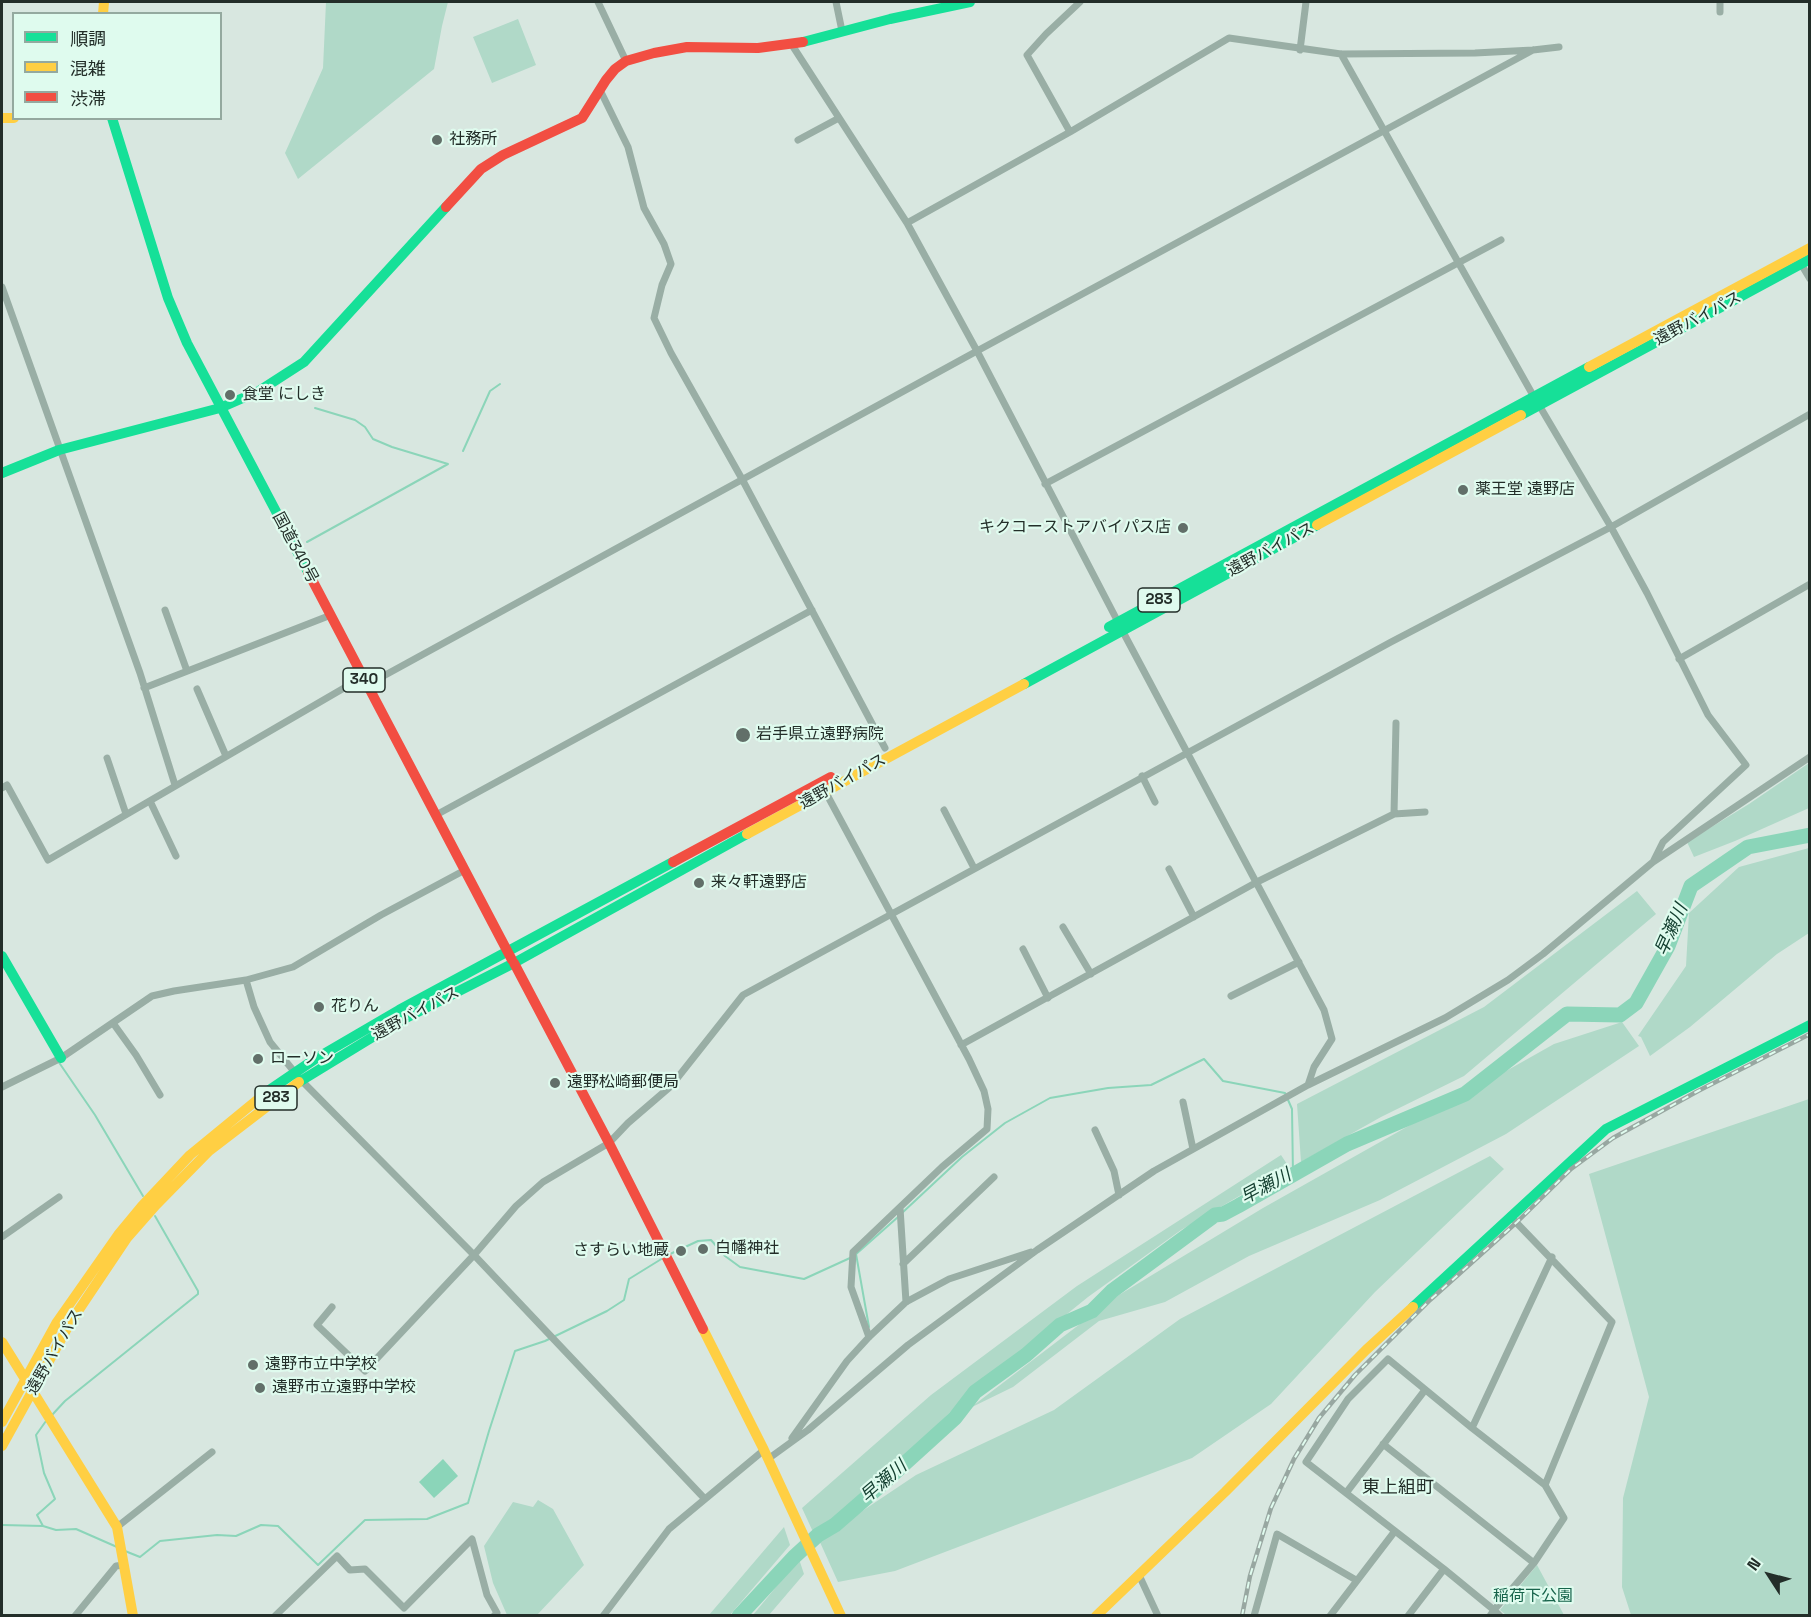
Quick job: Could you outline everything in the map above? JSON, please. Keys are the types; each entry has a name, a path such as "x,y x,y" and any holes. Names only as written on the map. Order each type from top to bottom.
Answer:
{"main road":[{"path":"2,474 58,450 220,408 259,391 304,362 481,169 503,155 582,118 615,69 626,61 687,47 758,48 792,45 970,2"},
{"name":"国道340号","path":"113,120 168,298 187,343 609,1143 767,1458 841,1616"},
{"name":"遠野バイパス","path":"1537,401 1809,248"},
{"name":"遠野バイパス","path":"2,1446 88,1294 128,1238 156,1205 209,1151 298,1076 352,1036 885,748 1120,626 1537,401 1805,262"},
{"name":"遠野バイパス","path":"2,1422 57,1322 88,1275 142,1206 183,1162 222,1126 258,1098 394,1024 514,963 1120,626"},
{"path":"2,956 61,1058"},
{"path":"1096,1616 1225,1492 1366,1350 1606,1128 1809,1026"},
{"path":"2,1342 117,1527 133,1616"}],"street":[{"path":"598,2 626,61"},
{"path":"836,2 842,32"},
{"path":"1070,132 1027,55 1080,2"},
{"path":"1300,50 1306,2"},
{"path":"1720,2 1720,12"},
{"path":"907,223 1070,132 1229,38 1300,50 1341,54 1426,55 1559,47"},
{"path":"792,45 907,223 977,351 1187,754 1324,1010 1332,1039 1314,1067 1308,1085"},
{"path":"2,788 7,785 48,860 226,756 1533,50"},
{"path":"1341,54 1537,401 1611,527 1708,715 1746,765 1663,842 1653,862"},
{"path":"600,90 628,147 644,208 664,244 671,264 662,285 654,318 885,748"},
{"path":"798,140 839,118"},
{"path":"1045,484 1501,240"},
{"path":"1805,262 1809,279"},
{"path":"2,286 58,450 144,688 175,785"},
{"path":"332,1307 317,1325 365,1371 474,1255 516,1206 543,1182 609,1143 628,1122 671,1086 743,995 1142,776 1611,527 1809,414"},
{"path":"1679,659 1809,584"},
{"path":"165,610 187,671"},
{"path":"436,814 812,610"},
{"path":"144,688 331,615"},
{"path":"197,689 226,756"},
{"path":"1394,814 1396,723"},
{"path":"603,1616 669,1529 704,1498 808,1430 908,1345 1037,1250 1154,1171 1308,1085 1445,1018 1508,980 1543,954 1653,862 1809,757"},
{"path":"107,758 126,814"},
{"path":"1142,776 1155,801"},
{"path":"825,792 961,1046 984,1091 988,1109 987,1129 942,1167 853,1252 851,1287 869,1337"},
{"path":"150,801 176,856"},
{"path":"944,810 974,868"},
{"path":"961,1046 1257,882 1394,814 1425,812"},
{"path":"1169,868 1194,917"},
{"path":"2,1087 61,1058 152,996 267,976 293,967 381,915 465,870"},
{"path":"1063,927 1091,974"},
{"path":"1023,950 1048,998"},
{"path":"1231,996 1299,962"},
{"path":"246,980 254,1006 270,1042 298,1076 474,1255 704,1498"},
{"path":"113,1023 160,1095"},
{"path":"1183,1102 1193,1149"},
{"path":"1095,1130 1114,1171 1119,1195"},
{"path":"903,1264 994,1177"},
{"path":"2,1237 59,1197"},
{"path":"900,1208 906,1302"},
{"path":"1510,1216 1552,1257 1612,1322 1545,1485"},
{"path":"789,1443 847,1361 906,1302 949,1279 1037,1250"},
{"path":"1472,1428 1552,1257"},
{"path":"1388,1359 1425,1390 1545,1485 1564,1518 1534,1563 1495,1614 1444,1569 1306,1462 1348,1399 1388,1359"},
{"path":"1346,1493 1425,1390"},
{"path":"1383,1444 1534,1563"},
{"path":"117,1527 212,1452"},
{"path":"1330,1616 1395,1531"},
{"path":"1254,1616 1277,1534 1356,1581"},
{"path":"275,1616 337,1556 350,1570 365,1569 404,1608 472,1539 487,1595 497,1613 494,1616"},
{"path":"75,1616 116,1566 124,1565"},
{"path":"1408,1616 1444,1569"},
{"path":"1139,1575 1158,1616"}],"green space":[{"path":"326,2 448,2 434,69 298,179 285,153 323,68"},
{"path":"518,19 536,65 492,83 473,37"},
{"path":"1809,763 1809,808 1694,857 1687,842 1749,804"},
{"path":"1809,848 1809,933 1777,954 1690,1027 1650,1056 1641,1037 1638,1036 1686,966 1689,913 1739,867"},
{"path":"1637,891 1656,914 1464,1076 1381,1117 1301,1162 1297,1104 1484,1007"},
{"path":"1622,1022 1639,1046 1506,1134 1380,1200 1249,1256 1165,1302 1099,1321 1013,1387 970,1408 1114,1298 1263,1208 1554,1044"},
{"path":"1809,1099 1809,1615 1631,1615 1622,1587 1623,1498 1649,1397 1589,1174"},
{"path":"1281,1155 1289,1167 1181,1230 1088,1297 972,1391 879,1482 814,1534 802,1508 931,1395 1077,1286"},
{"path":"1490,1156 1504,1169 1375,1292 1271,1404 1192,1458 895,1571 838,1582 819,1540 916,1475 1054,1410 1180,1319"},
{"path":"538,1500 553,1509 584,1565 537,1615 507,1615 493,1583 484,1546 513,1502 533,1507"},
{"path":"784,1527 790,1545 730,1615 709,1615"},
{"path":"799,1559 804,1574 769,1615 753,1615"},
{"name":"稲荷下公園","path":"1537,1565 1564,1615 1506,1615 1500,1610"}],"shaded area":[{"path":"443,1459 458,1476 434,1498 419,1482"}],"waterway":[{"path":"463,451 490,391 500,384"},
{"path":"307,542 448,464 392,447 373,439 365,427 355,420 315,408"},
{"name":"早瀬川","path":"739,1616 794,1557 818,1535 835,1525 955,1418 975,1392 1026,1355 1060,1325 1092,1311 1112,1291 1215,1215 1223,1214 1238,1206 1347,1144 1465,1094 1567,1014 1620,1015 1636,1003 1668,946 1691,886 1748,847 1810,835"},
{"path":"902,1213 962,1157 1005,1123 1050,1098 1108,1088 1151,1085 1204,1059 1223,1081 1285,1093 1292,1109 1293,1175"},
{"path":"58,1061 95,1115 143,1196"},
{"path":"52,1415 65,1401 198,1294 155,1216"},
{"path":"855,1255 898,1217"},
{"path":"668,1255 698,1241 711,1240 725,1256 740,1267 804,1279 850,1258"},
{"path":"856,1254 869,1327"},
{"path":"125,1551 140,1557 160,1541 217,1535 236,1536 261,1525 278,1526 318,1565 365,1520 427,1519 468,1503 515,1351 545,1341 607,1311 624,1300 629,1279 663,1258"},
{"path":"43,1526 37,1515 55,1499 44,1473 36,1435 46,1421"},
{"path":"2,1525 43,1526 56,1530 76,1529 117,1547"}],"railway":[{"path":"1242,1616 1250,1576 1271,1508 1294,1459 1319,1418 1355,1375 1430,1300 1517,1222 1571,1169 1613,1138 1698,1091 1810,1034"}],"traffic: fast":[{"path":"803,42 890,19 970,2"},
{"path":"113,120 168,298 187,343 308,572"},
{"path":"2,473 59,450 220,408 259,391 304,362 446,207"},
{"path":"1521,415 1810,259"},
{"path":"1109,627 1589,367"},
{"path":"1024,684 1317,525"},
{"path":"299,1082 394,1024 514,963 747,834"},
{"path":"268,1091 315,1059 399,1010 673,862"},
{"path":"2,956 61,1058"},
{"path":"1413,1307 1606,1129 1810,1025"}],"traffic: slow":[{"path":"103,12 104,2"},
{"path":"2,118 12,118"},
{"path":"1589,367 1810,248"},
{"path":"1317,525 1521,415"},
{"path":"747,834 1024,684"},
{"path":"2,1446 70,1323 127,1238 209,1151 299,1082"},
{"path":"2,1422 57,1322 118,1235 190,1155 268,1091"},
{"path":"1096,1616 1225,1492 1366,1350 1413,1307"},
{"path":"703,1329 764,1450 841,1616"},
{"path":"2,1342 117,1527 133,1616"}],"traffic: jam":[{"path":"446,207 481,169 503,155 582,118 606,80 626,61 687,47 758,48 803,42"},
{"path":"308,572 512,960"},
{"path":"673,862 831,777"},
{"path":"514,963 609,1143 703,1329"}],"place":[{"name":"社務所","path":"437,140"},
{"name":"食堂 にしき","path":"230,395"},
{"name":"薬王堂 遠野店","path":"1463,490"},
{"name":"キクコーストアバイパス店","path":"1183,528"},
{"name":"岩手県立遠野病院","path":"743,735"},
{"name":"来々軒遠野店","path":"699,883"},
{"name":"花りん","path":"319,1007"},
{"name":"ローソン","path":"258,1059"},
{"name":"遠野松崎郵便局","path":"555,1083"},
{"name":"白幡神社","path":"703,1249"},
{"name":"さすらい地蔵","path":"681,1251"},
{"name":"遠野市立中学校","path":"253,1365"},
{"name":"遠野市立遠野中学校","path":"260,1388"}],"district":[{"name":"東上組町","path":"1398,1488"}]}
